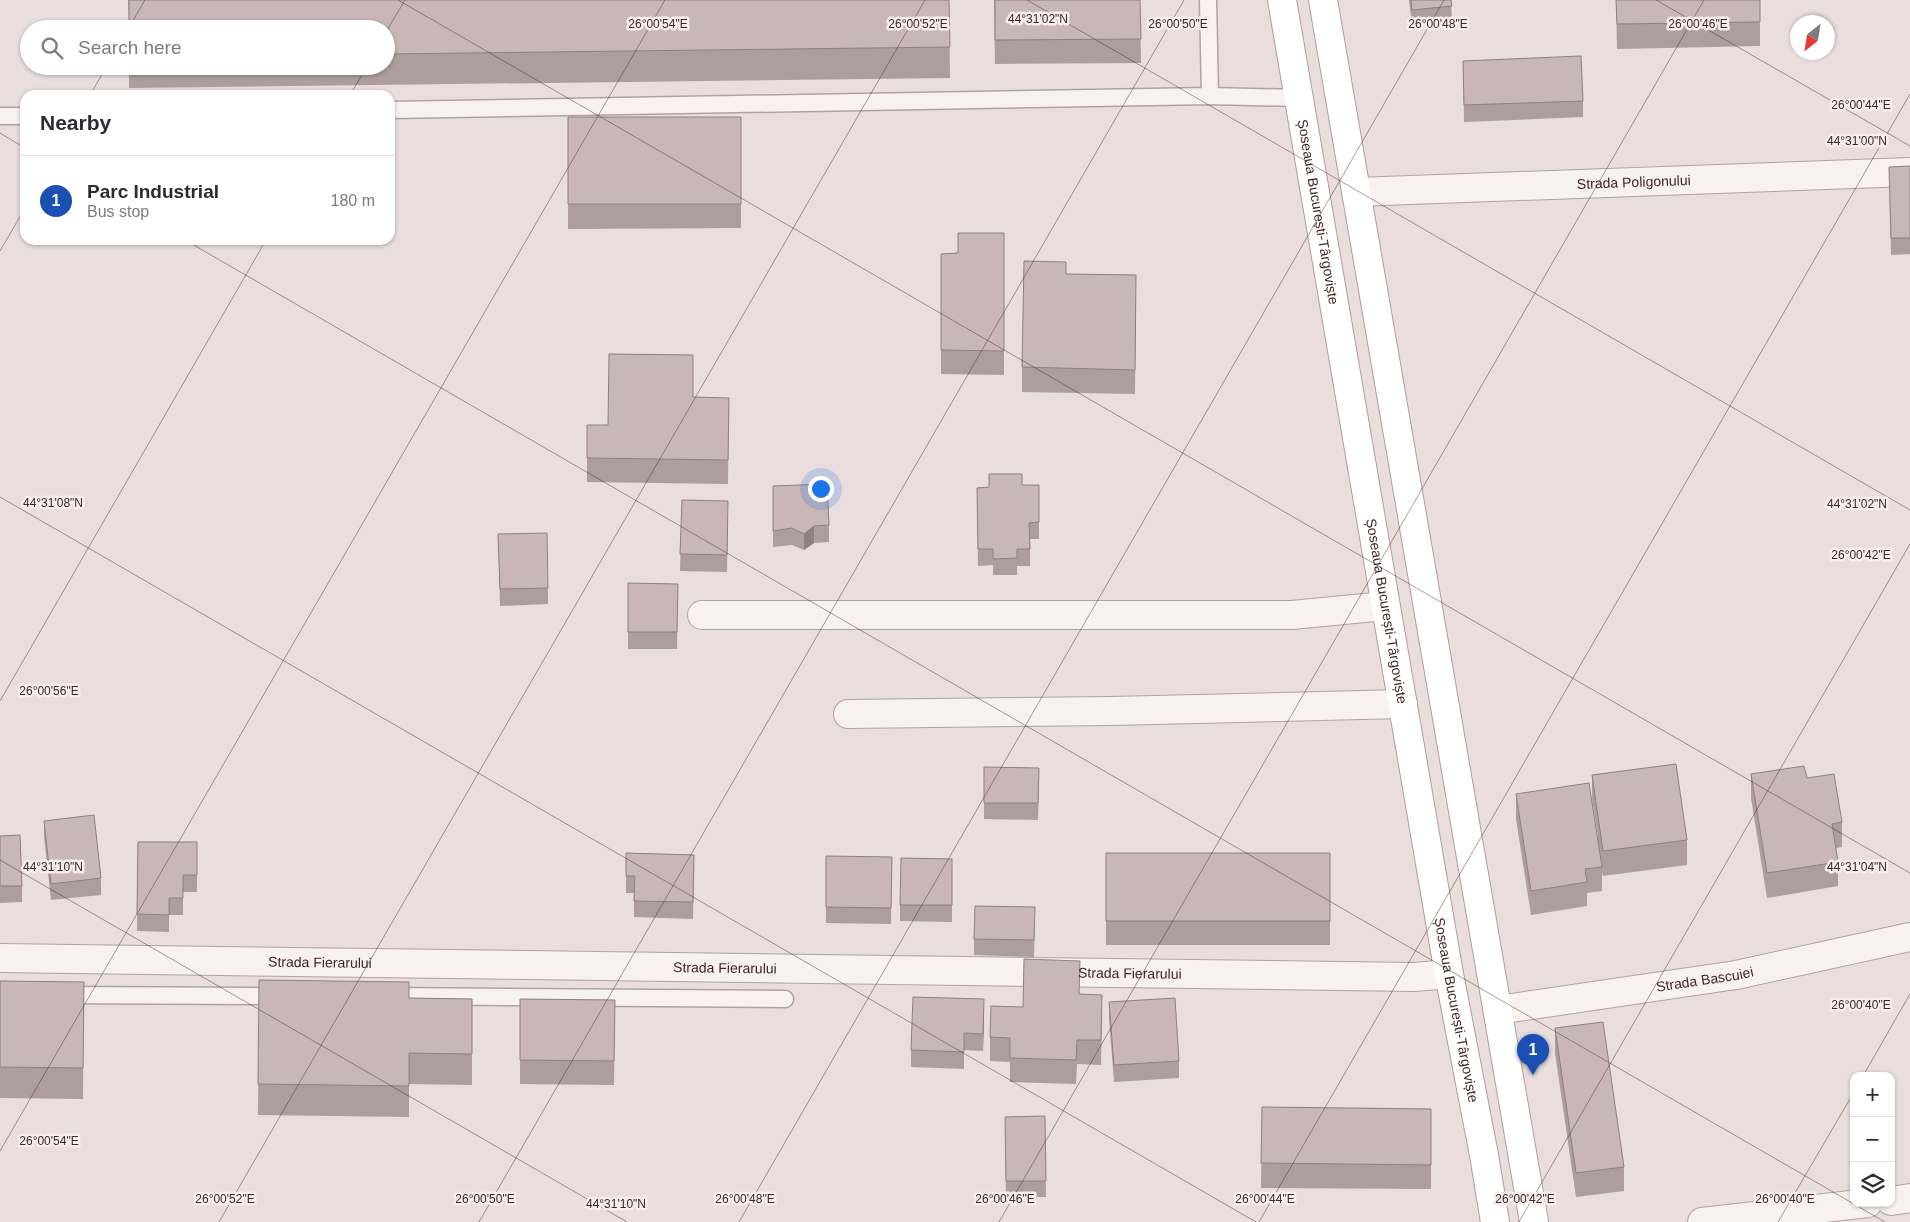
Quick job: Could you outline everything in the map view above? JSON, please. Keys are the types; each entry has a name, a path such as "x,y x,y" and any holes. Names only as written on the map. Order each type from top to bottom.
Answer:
{"main road":[{"name":"Șoseaua București-Târgoviște","path":"1282,0 1449,974 1495,1222"},
{"path":"1323,0 1534,1222"}],"street":[{"name":"Strada Poligonului","path":"1356,192 1392,189 1910,172"},
{"path":"702,615 1292,616 1385,606"},
{"path":"848,714 1111,712 1403,704"},
{"name":"Strada Bascuiei","path":"1498,1010 1736,975 1910,937"},
{"name":"Strada Fierarului","path":"0,958 1394,977 1449,974"},
{"path":"1895,1200 1910,1198"},
{"path":"1702,1222 1850,1205"}],"lane":[{"path":"1208,0 1210,96"},
{"path":"395,110 1210,96 1298,98"},
{"path":"0,116 20,116"},
{"path":"49,995 295,996"},
{"path":"374,996 785,999"}],"building":[{"path":"129,0 949,0 950,47 395,54 395,20 129,20"},
{"path":"995,0 1140,0 1141,39 995,40"},
{"path":"1411,0 1451,0 1452,6 1412,10"},
{"path":"1616,0 1760,0 1760,22 1617,24"},
{"path":"1581,56 1583,101 1464,105 1463,61"},
{"path":"568,117 741,117 741,204 568,204"},
{"path":"1910,166 1910,238 1891,238 1889,167"},
{"path":"958,233 1004,233 1004,351 941,350 941,254 958,253"},
{"path":"1024,261 1066,262 1066,274 1136,275 1135,370 1022,367"},
{"path":"609,354 693,355 693,397 729,398 728,460 587,458 587,425 608,425"},
{"path":"989,474 1022,474 1022,485 1039,485 1039,522 1029,523 1030,549 1017,549 1017,558 993,559 993,549 978,549 977,488 989,487"},
{"path":"827,484 829,525 814,526 804,534 792,528 773,531 773,486"},
{"path":"682,500 728,501 727,555 680,554"},
{"path":"547,533 548,588 500,589 498,534"},
{"path":"628,583 678,584 677,632 628,632"},
{"path":"1676,764 1687,840 1603,851 1592,775"},
{"path":"1804,766 1807,778 1834,774 1842,822 1832,824 1838,862 1767,873 1751,774"},
{"path":"984,767 1039,768 1038,803 984,803"},
{"path":"1589,783 1602,867 1585,869 1587,882 1531,891 1516,794"},
{"path":"94,815 101,878 51,884 44,821"},
{"path":"20,835 22,886 0,886 0,836"},
{"path":"138,842 197,842 197,875 183,875 183,898 169,898 169,915 137,914"},
{"path":"626,853 694,855 693,902 634,901 635,876 626,876"},
{"path":"1106,853 1330,853 1330,921 1106,921"},
{"path":"826,856 892,857 891,908 826,907"},
{"path":"901,858 952,859 952,905 900,905"},
{"path":"975,906 1035,907 1034,940 974,939"},
{"path":"1024,959 1080,961 1079,994 1102,995 1101,1040 1077,1040 1076,1060 1010,1058 1010,1038 990,1037 991,1006 1023,1007"},
{"path":"259,980 409,982 409,998 472,999 472,1054 409,1053 409,1086 258,1084"},
{"path":"0,981 84,982 83,1068 0,1067"},
{"path":"913,997 984,999 983,1034 964,1033 964,1052 911,1050"},
{"path":"1175,998 1179,1061 1114,1065 1109,1002"},
{"path":"520,999 615,1000 614,1061 520,1060"},
{"path":"1603,1022 1624,1167 1576,1173 1555,1028"},
{"path":"1262,1107 1431,1109 1431,1165 1261,1163"},
{"path":"1045,1116 1046,1181 1006,1181 1005,1117"}],"place":[{"name":"Parc Industrial","path":"1533,1075"}]}
